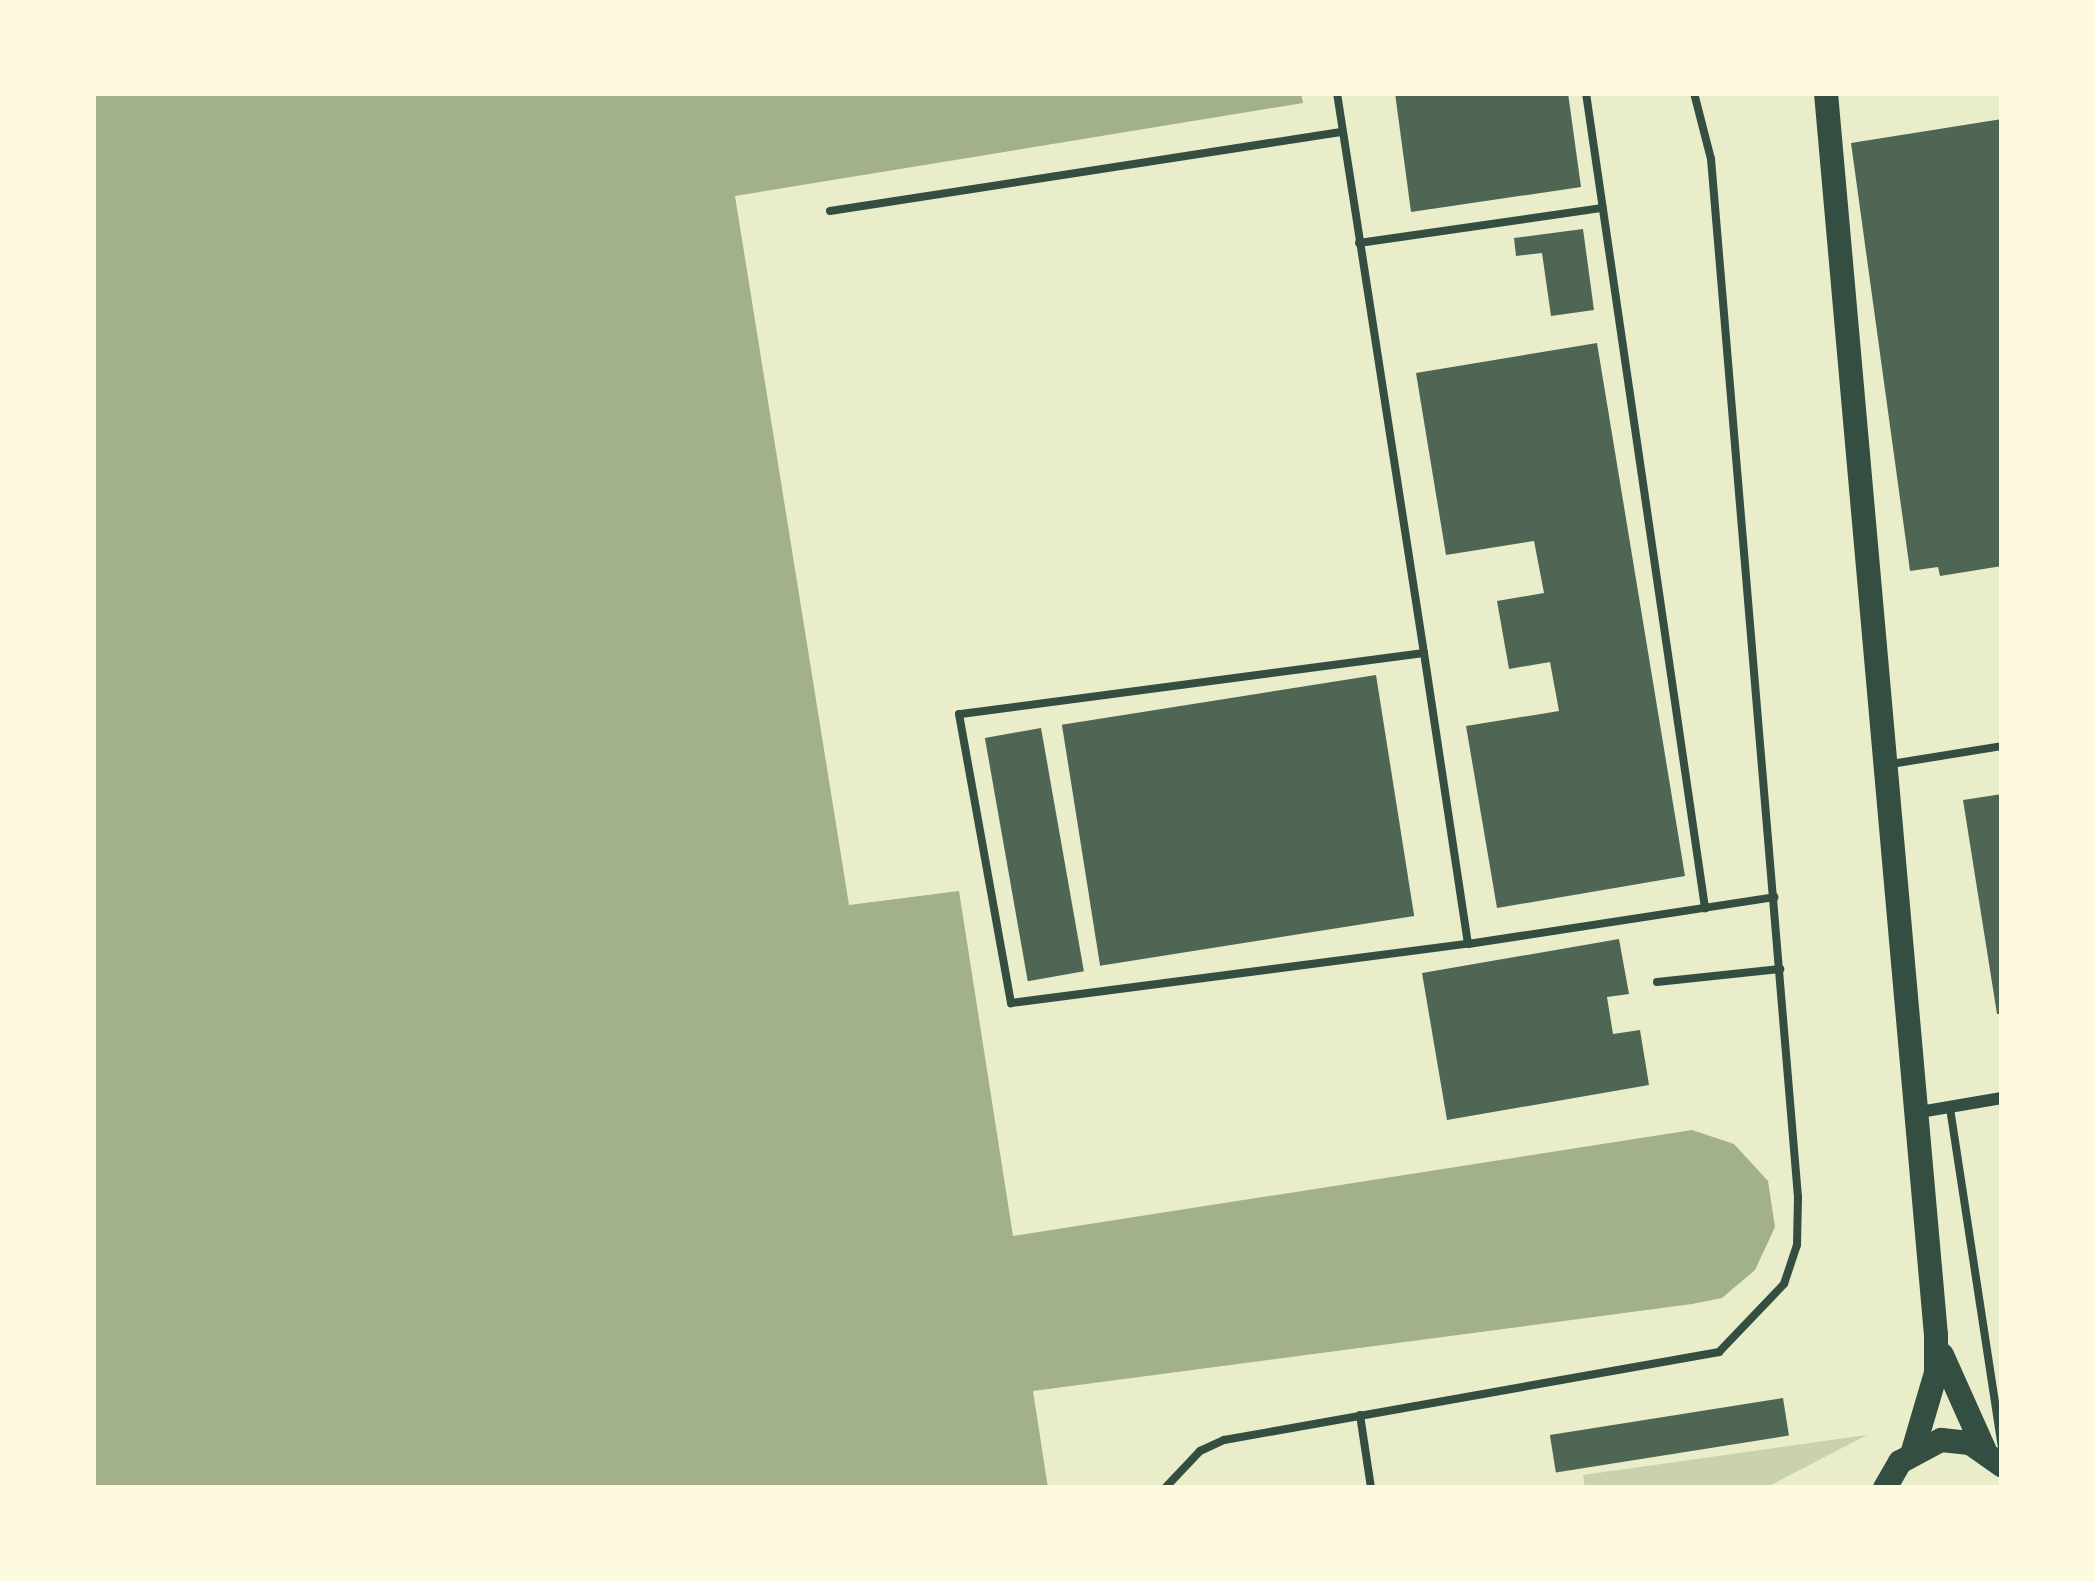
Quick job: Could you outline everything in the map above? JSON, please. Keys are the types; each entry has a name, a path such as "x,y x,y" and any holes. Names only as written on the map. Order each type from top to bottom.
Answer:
{"main road":[{"path":"1826,93 1881,766 1936,1335 1936,1373 1913,1450 1886,1488"},
{"path":"1936,1335 1996,1454"},
{"path":"1913,1450 1941,1440 1996,1454"}],"street":[{"path":"1913,1113 2002,1098"}],"lane":[{"path":"1337,93 1468,944"},
{"path":"1586,93 1705,908"},
{"path":"1165,1488 1200,1450 1224,1440 1719,1352 1754,1323 1784,1284 1797,1245 1780,969 1711,159 1694,93"},
{"path":"830,212 1341,132"},
{"path":"1359,243 1603,208"},
{"path":"1424,652 959,714 1011,1004 1468,944 1774,897"},
{"path":"1881,766 2002,746"},
{"path":"1657,982 1780,969"},
{"path":"1950,1107 1996,1454"},
{"path":"1360,1415 1371,1488"}],"shaded area":[{"path":"93,93 1301,93 1303,103 735,196 849,905 959,891 1013,1236 1692,1130 1734,1144 1768,1181 1775,1227 1755,1270 1722,1298 1692,1304 1033,1391 1048,1488 93,1488"},
{"path":"1867,1435 1765,1488 1585,1488 1583,1475"}],"building":[{"path":"1395,93 1568,93 1581,187 1411,212"},
{"path":"2002,119 2002,566 1940,576 1938,567 1910,571 1851,143"},
{"path":"1583,229 1594,310 1551,316 1542,253 1516,256 1514,238"},
{"path":"1597,343 1685,876 1497,908 1466,726 1559,711 1550,662 1509,669 1497,601 1544,593 1534,541 1446,555 1416,373"},
{"path":"1376,675 1414,916 1100,966 1062,725"},
{"path":"1041,728 1084,971 1028,981 985,738"},
{"path":"2002,794 2002,1014 1997,1014 1963,800"},
{"path":"1619,939 1629,994 1607,997 1613,1034 1640,1030 1649,1085 1447,1120 1422,973"},
{"path":"1783,1398 1789,1436 1556,1472 1550,1435"}]}
